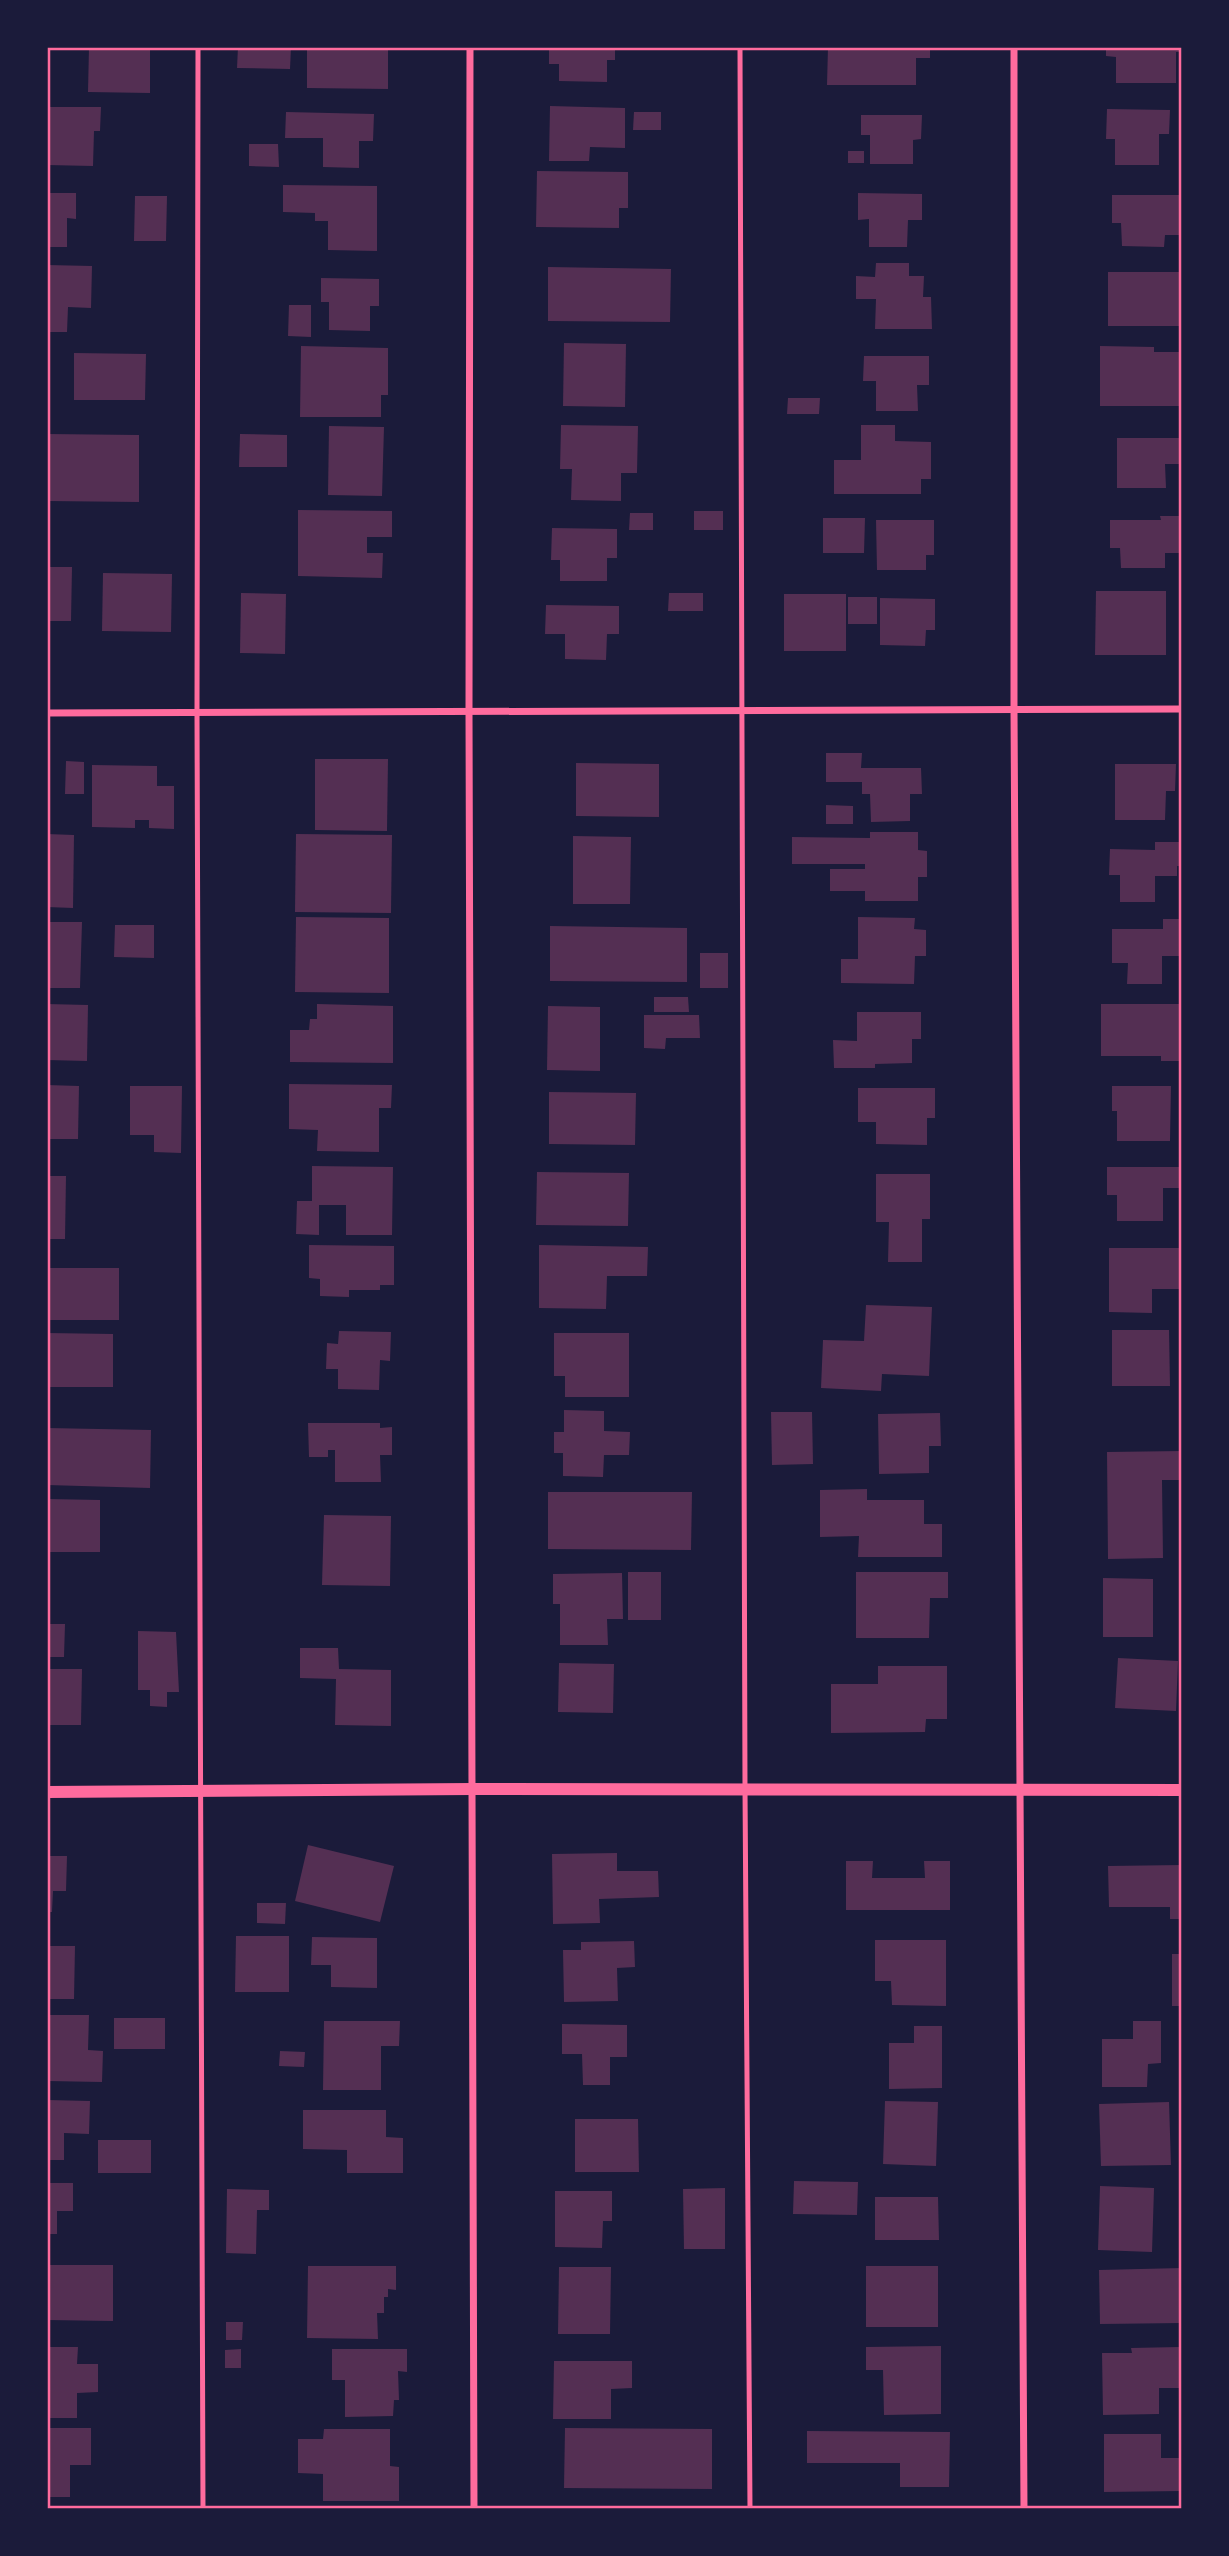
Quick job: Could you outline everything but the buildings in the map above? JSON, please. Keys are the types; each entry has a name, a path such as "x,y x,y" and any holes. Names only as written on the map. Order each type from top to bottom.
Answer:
{"street":[{"path":"470,47 474,2509"},
{"path":"1014,47 1014,709 1024,2509"},
{"path":"47,713 1182,709"},
{"path":"47,1792 473,1789 1182,1790"}],"lane":[{"path":"198,47 202,2509"},
{"path":"740,47 750,2509"}]}
